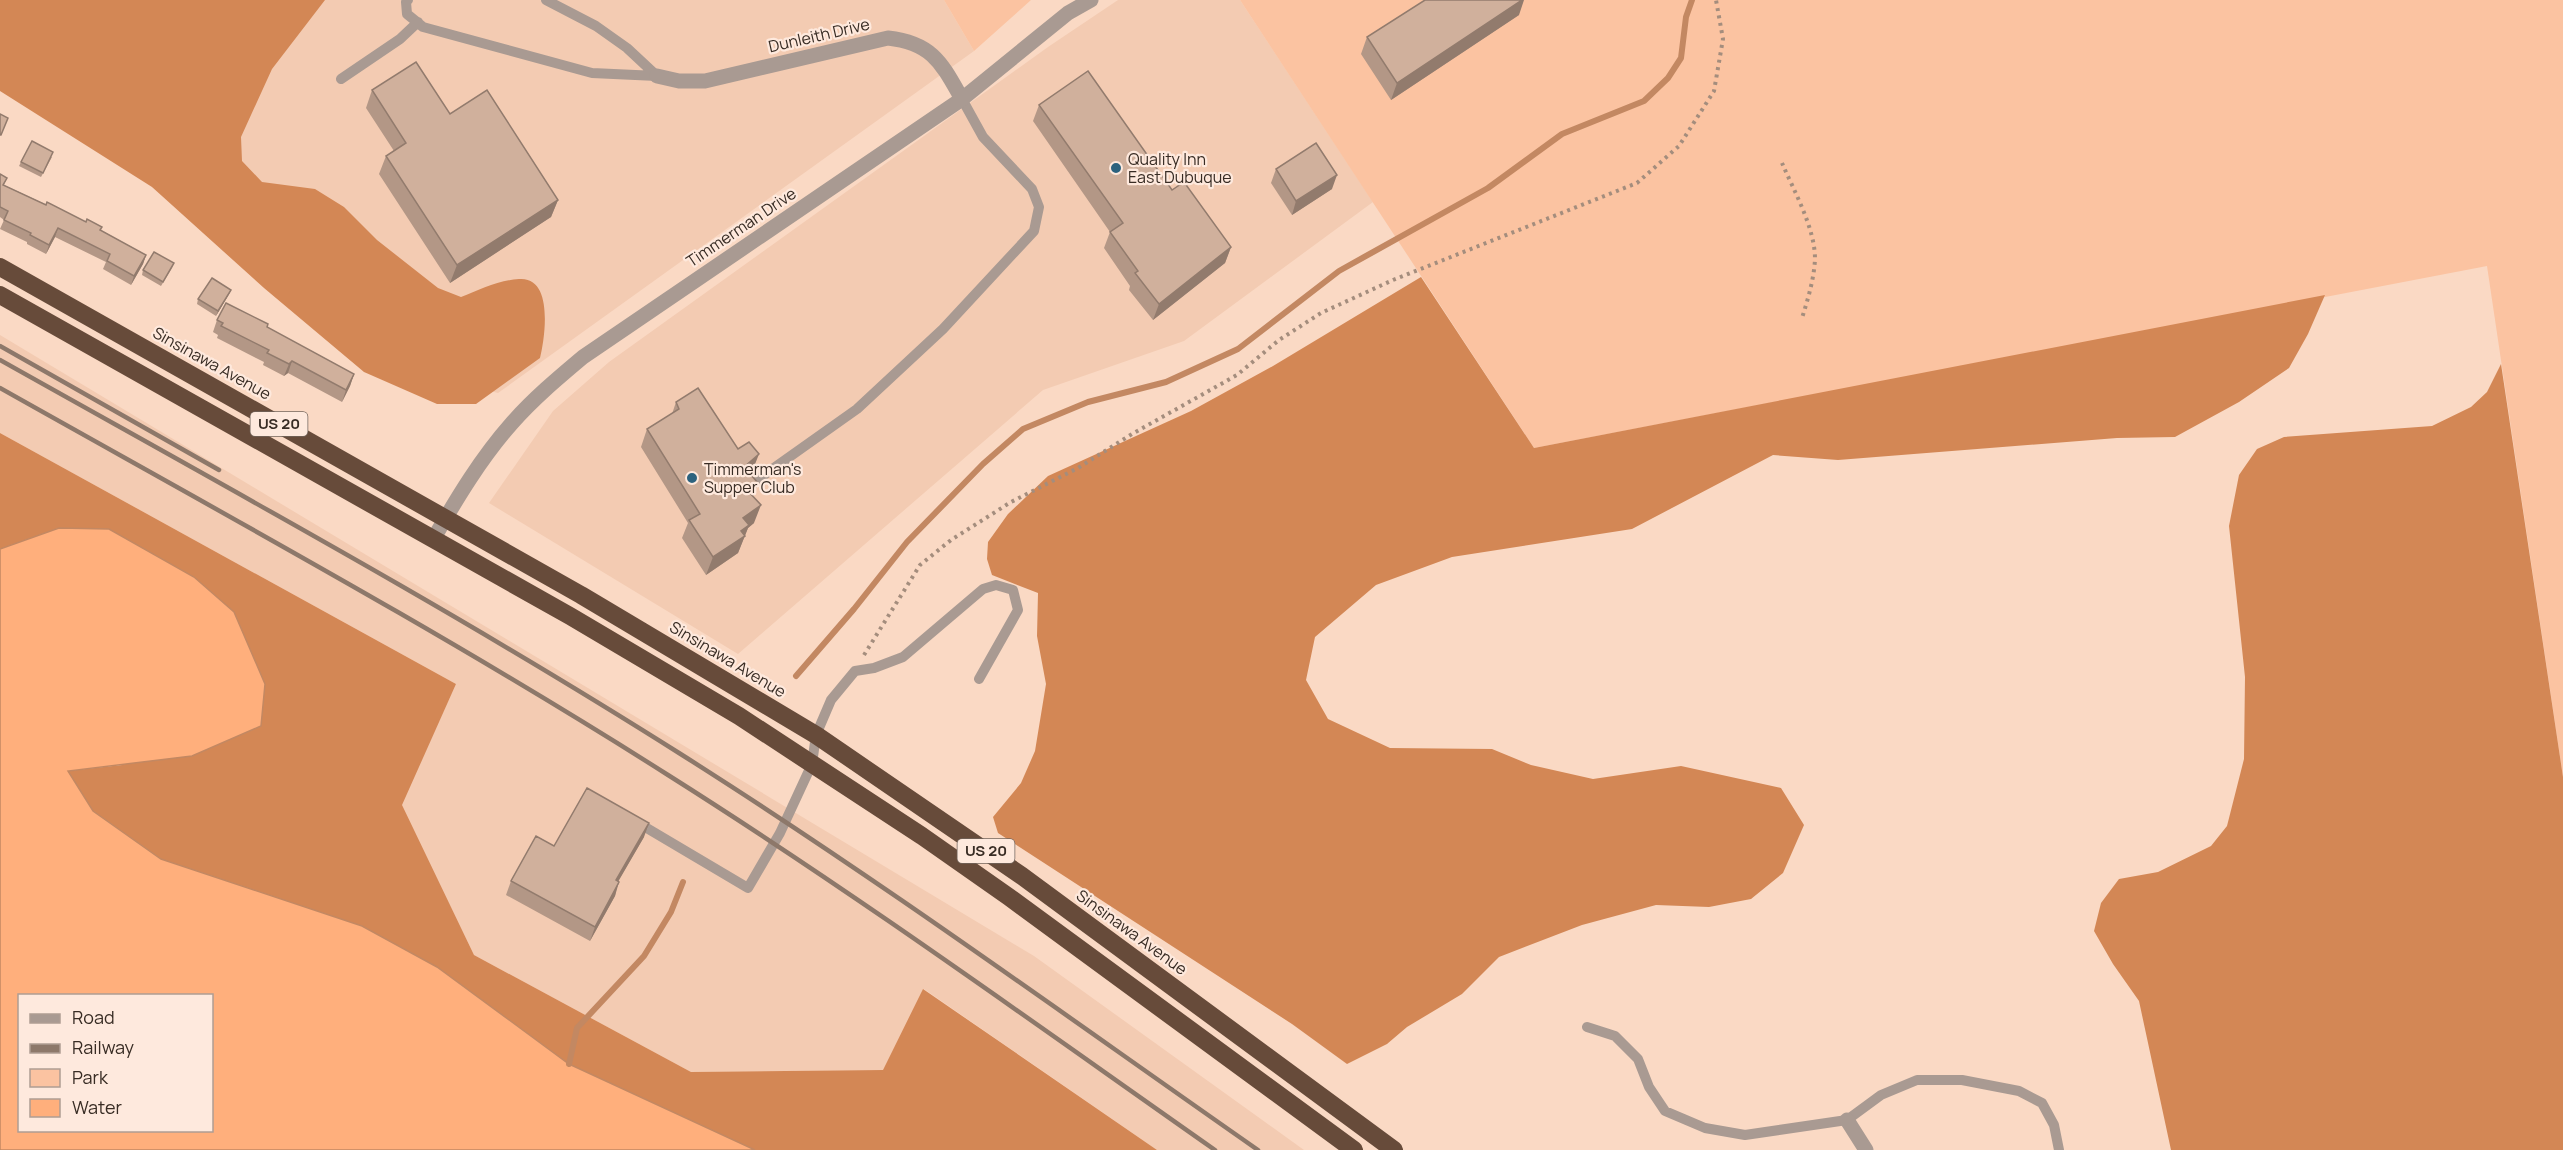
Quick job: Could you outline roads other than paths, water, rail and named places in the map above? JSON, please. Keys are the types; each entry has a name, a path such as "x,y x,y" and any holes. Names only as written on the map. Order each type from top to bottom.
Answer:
{"highway":[{"name":"Sinsinawa Avenue","path":"0,267 446,518 651,636 816,735 1022,876 1394,1150"},
{"name":"US 20","path":"0,295 434,538 739,717 1010,897 1354,1150"}],"street":[{"name":"Timmerman Drive","path":"434,538 485,456 512,423 543,391 583,357 962,99 1068,14 1091,0"},
{"name":"Dunleith Drive","path":"657,76 679,81 705,81 888,38 905,40 922,46 936,56 962,99"},
{"path":"1847,1120 1866,1150"}],"lane":[{"path":"408,0 406,2 407,14 423,27 592,73 657,76"},
{"path":"546,0 627,48 657,76"},
{"path":"340,79 400,39 418,22"},
{"path":"754,482 857,409 943,329 1034,231 1039,207 1032,189 983,137 962,99"},
{"path":"645,827 748,888 786,823 812,764 816,735 831,700 855,671 874,668 903,657 983,589 996,585 1013,590 1018,610 979,679"},
{"path":"1587,1027 1615,1036 1638,1059 1649,1087 1665,1111 1705,1128 1745,1135 1847,1120 1881,1095 1917,1080 1962,1080 2019,1091 2042,1103 2054,1125 2059,1150"}],"water":[{"path":"59,528 109,529 194,577 234,612 265,684 261,726 192,756 68,771 93,811 161,859 362,926 437,967 569,1064 755,1150 0,1150 0,549"}],"waterway":[{"path":"796,676 854,609 907,542 983,464 1023,429 1088,402 1166,382 1238,349 1339,271 1488,188 1562,134 1644,101 1668,78 1681,58 1686,17 1692,0"},
{"path":"569,1064 577,1028 644,956 671,912 683,882"}],"railway":[{"path":"0,346 219,470"},
{"path":"0,360 427,601 679,753 899,898 1258,1150"},
{"path":"0,388 420,625 668,775 876,912 1215,1150"}],"place":[{"name":"Quality Inn East Dubuque","path":"1116,168"},
{"name":"Timmerman's Supper Club","path":"692,478"}]}
